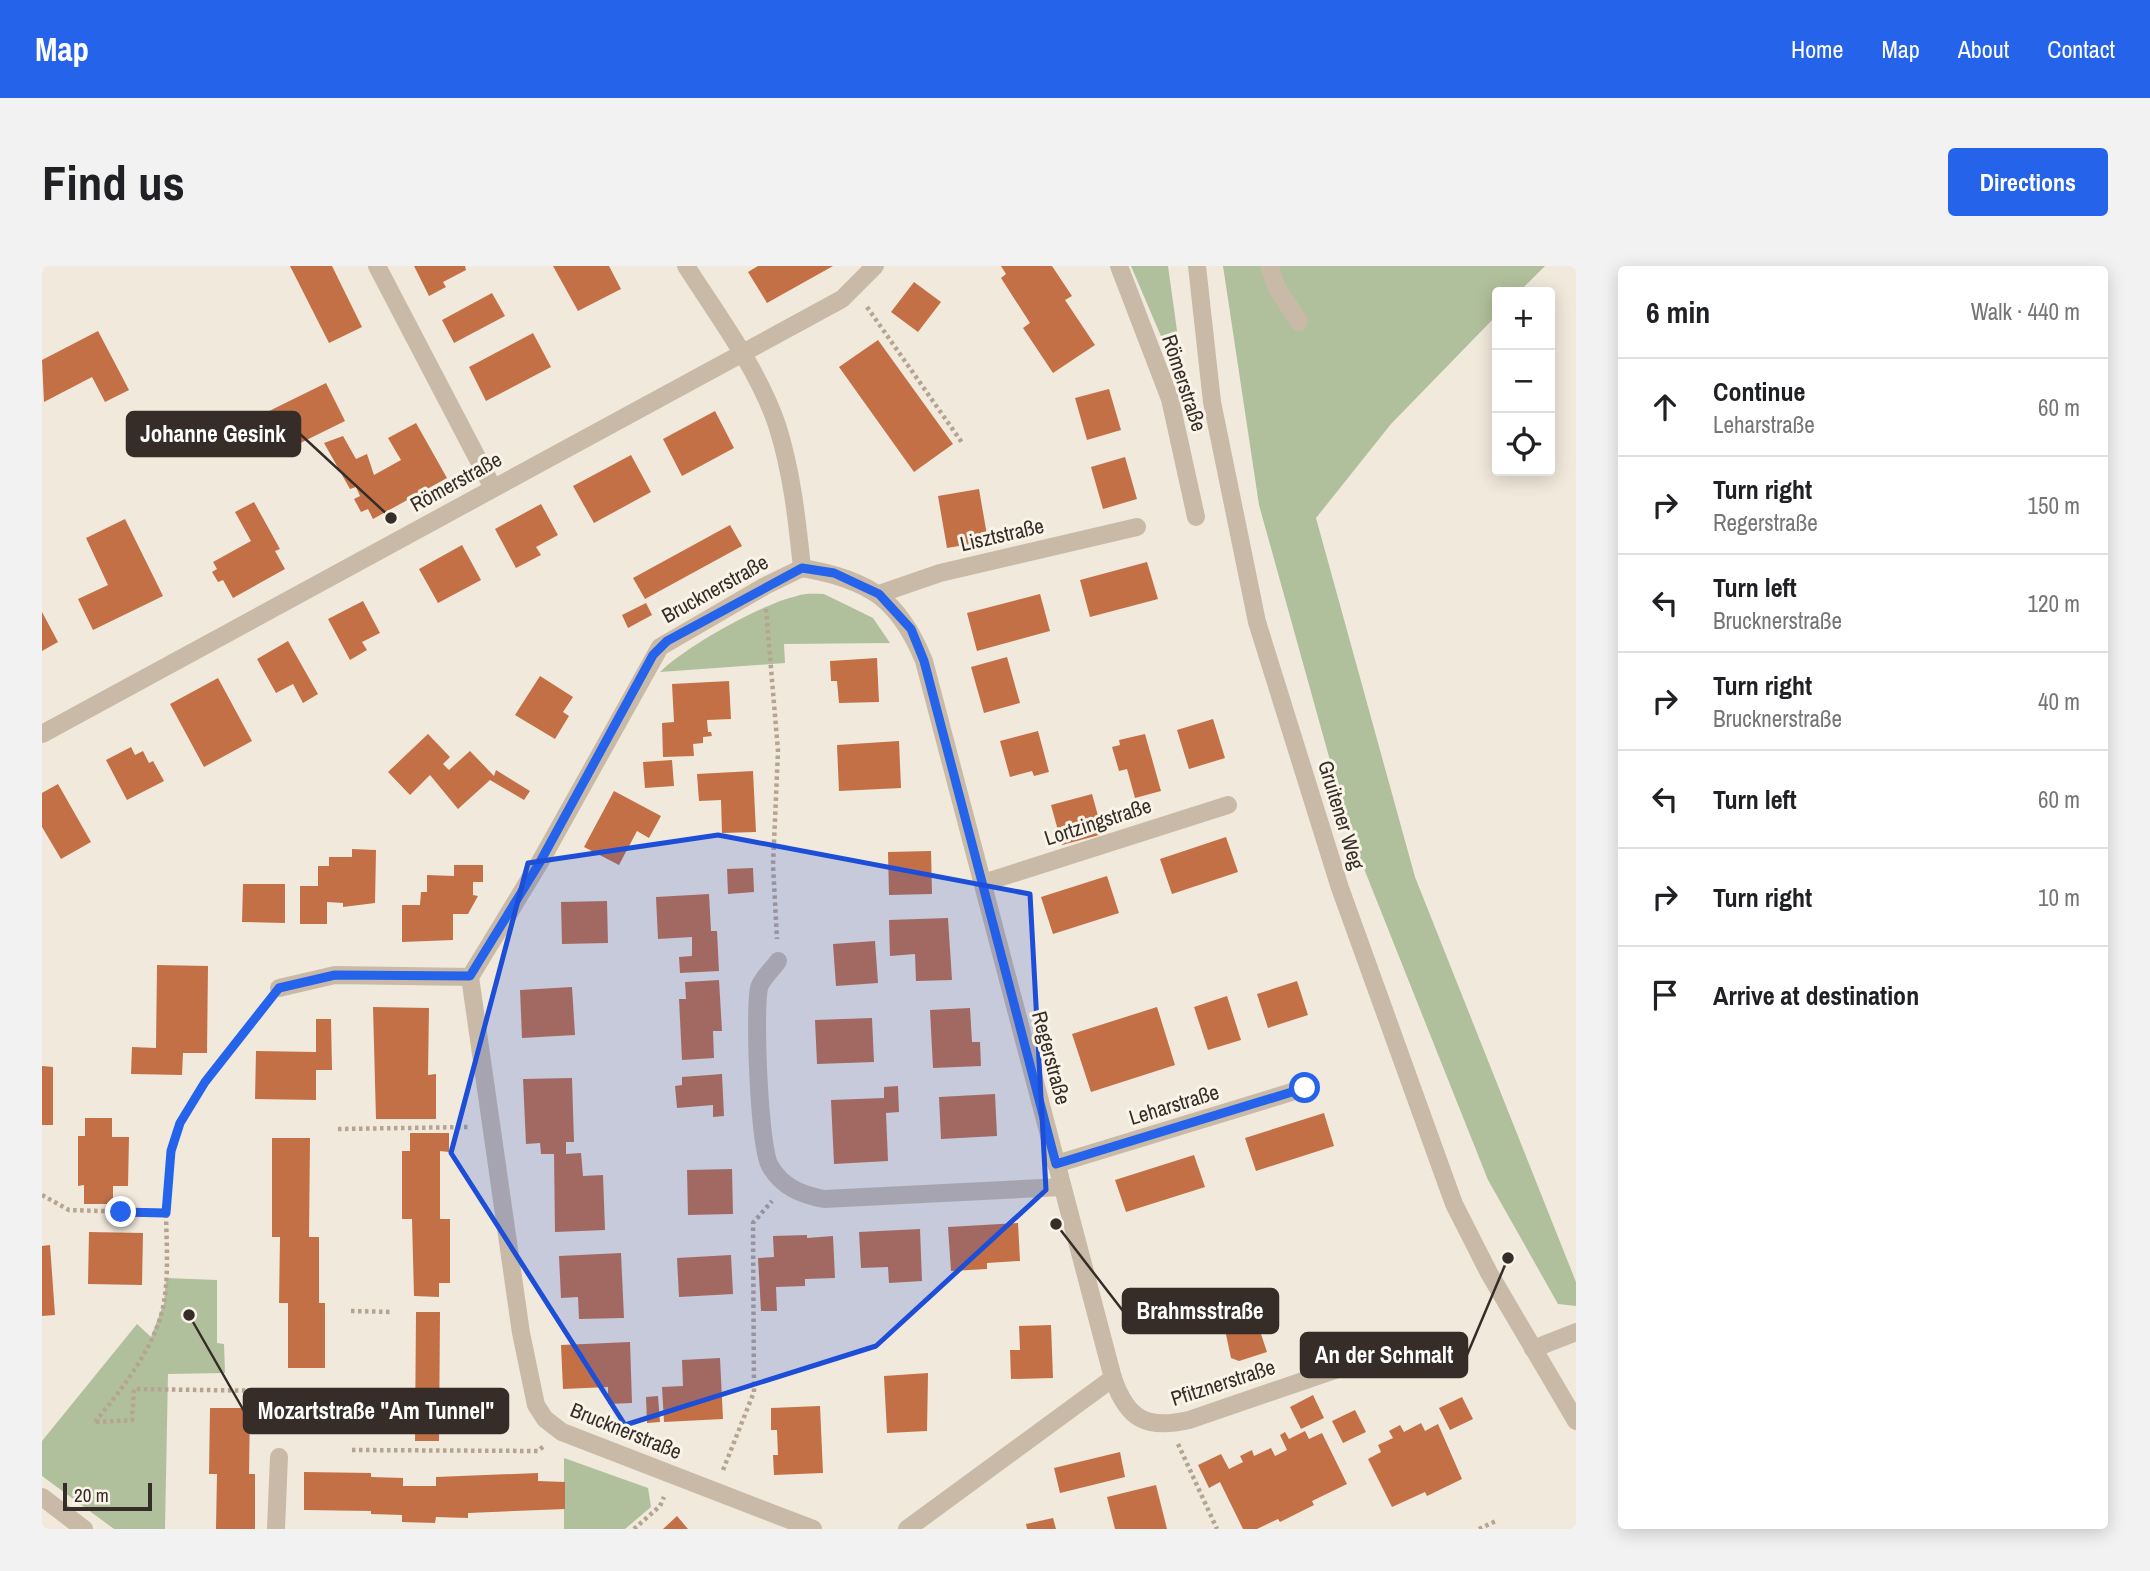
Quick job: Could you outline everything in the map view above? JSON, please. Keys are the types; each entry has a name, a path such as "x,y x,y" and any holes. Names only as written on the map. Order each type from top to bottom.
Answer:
{"street":[{"path":"377,266 493,488"},
{"name":"Brucknerstraße","path":"686,266 741,354 776,422 786,454 802,568 765,586 660,647 540,862 470,976 521,1333 537,1405 545,1419 562,1432 813,1529"},
{"name":"Römerstraße","path":"42,734 741,354 855,289 875,266"},
{"name":"Römerstraße","path":"1119,266 1170,399 1196,517"},
{"name":"Gruitener Weg","path":"1197,266 1212,402 1257,622 1340,888 1454,1204 1533,1349 1576,1421"},
{"path":"1269,266 1277,288 1299,322"},
{"name":"Lisztstraße","path":"879,594 940,573 1136,527"},
{"name":"Regerstraße","path":"802,568 834,573 879,594 911,629 924,661 1113,1378"},
{"name":"Lortzingstraße","path":"983,883 1228,805"},
{"path":"778,961 760,986 760,1098 764,1151 768,1164 786,1185 798,1192 824,1199 1062,1187"},
{"path":"279,988 335,975 470,976"},
{"name":"Leharstraße","path":"1056,1164 1305,1088"},
{"path":"1533,1349 1576,1332"},
{"name":"Pfitznerstraße","path":"1113,1378 1119,1396 1131,1412 1154,1424 1171,1424 1370,1358 1408,1359"},
{"path":"907,1529 1113,1378"},
{"path":"276,1529 279,1457"},
{"path":"42,1497 84,1529"}],"path":[{"path":"855,289 963,444"},
{"path":"767,619 778,751 773,865 778,961"},
{"path":"274,1391 134,1389 132,1420 96,1422 157,1327 164,1303 166,1213 171,1151 180,1123 205,1082 279,988"},
{"path":"338,1129 490,1127"},
{"path":"715,1490 754,1392 753,1223 786,1185"},
{"path":"42,1195 69,1210 166,1213"},
{"path":"351,1311 392,1312"},
{"path":"1171,1424 1217,1529"},
{"path":"352,1450 538,1451"},
{"path":"634,1529 660,1506 674,1475"},
{"path":"1479,1529 1497,1520"}],"highlighted area":[{"path":"718,835 1030,894 1046,1190 876,1346 625,1425 451,1153 528,863"}],"green space":[{"path":"1131,266 1168,266 1179,345 1166,348"},
{"path":"1223,266 1545,266 1524,287 1492,287 1492,320 1391,424 1316,518 1415,877 1576,1282 1576,1306 1558,1304 1488,1180 1351,836 1259,505"},
{"path":"824,594 873,618 890,643 784,644 785,663 660,672 705,639 744,617 800,595"},
{"path":"166,1278 217,1280 217,1343 224,1344 225,1373 168,1374 165,1529 114,1529 42,1476 42,1441 137,1324 151,1337 164,1303"},
{"path":"564,1458 648,1488 651,1507 625,1529 564,1529"}],"building":[{"path":"290,266 332,266 362,327 329,343"},
{"path":"414,266 465,266 466,270 443,282 446,287 429,296"},
{"path":"553,266 609,266 621,289 578,311"},
{"path":"758,266 833,266 767,303 748,272"},
{"path":"1001,266 1052,266 1072,296 1065,300 1095,345 1053,373 1023,328 1030,323 1001,278 1006,274"},
{"path":"914,282 941,302 918,332 891,312"},
{"path":"492,293 505,316 454,343 442,320"},
{"path":"98,331 129,390 105,402 92,377 44,402 42,360"},
{"path":"533,333 551,367 486,401 469,367"},
{"path":"878,340 953,444 914,472 839,367"},
{"path":"326,383 345,421 280,453 261,415"},
{"path":"1109,389 1121,430 1087,440 1075,398"},
{"path":"715,411 734,448 682,476 663,439"},
{"path":"416,423 447,478 373,519 368,509 361,512 354,499 360,496 356,487 350,489 324,443 343,436 356,459 367,454 374,475 401,460 388,438"},
{"path":"631,455 651,492 594,523 573,486"},
{"path":"1125,457 1137,499 1103,509 1091,467"},
{"path":"979,489 988,541 947,548 938,496"},
{"path":"254,502 280,549 275,551 285,569 233,598 223,580 218,582 212,572 217,569 213,562 251,541 235,512"},
{"path":"541,504 558,535 536,547 541,555 516,568 495,529"},
{"path":"125,519 163,596 93,630 78,599 108,585 86,538"},
{"path":"730,525 742,546 645,599 633,578"},
{"path":"462,545 481,580 438,603 419,569"},
{"path":"1147,562 1158,599 1090,617 1080,580"},
{"path":"1040,594 1050,631 977,651 967,613"},
{"path":"363,601 380,633 362,642 367,650 350,660 328,619"},
{"path":"646,603 652,615 628,628 622,615"},
{"path":"42,612 58,642 42,651"},
{"path":"288,641 318,694 303,703 293,684 276,693 257,659"},
{"path":"1007,657 1020,703 984,713 971,667"},
{"path":"877,658 879,702 839,703 837,681 831,681 830,661"},
{"path":"540,676 573,697 563,712 569,716 555,739 515,715"},
{"path":"218,678 252,741 204,767 170,704"},
{"path":"729,681 731,719 707,720 708,732 711,732 712,736 703,737 703,743 693,744 694,756 663,757 662,723 674,722 672,684"},
{"path":"1213,719 1225,758 1189,769 1177,730"},
{"path":"1038,731 1049,772 1034,776 1032,771 1010,777 1000,741"},
{"path":"428,734 450,757 443,764 449,770 470,751 494,776 496,770 530,791 524,800 490,780 458,809 430,775 410,795 388,772"},
{"path":"1145,734 1161,791 1135,798 1127,769 1119,771 1112,747 1120,745 1119,740"},
{"path":"899,741 901,788 839,791 837,745"},
{"path":"131,747 135,755 143,751 149,763 153,761 164,781 127,800 106,760"},
{"path":"672,760 674,786 645,788 643,762"},
{"path":"753,771 756,832 722,833 721,800 699,801 697,774"},
{"path":"58,784 91,842 61,859 42,827 42,793"},
{"path":"614,791 661,816 649,838 637,831 619,865 584,847"},
{"path":"1092,794 1103,834 1062,845 1051,805"},
{"path":"1226,837 1238,872 1172,894 1160,859"},
{"path":"352,849 376,850 375,903 343,907 343,903 327,902 327,924 300,924 300,886 318,886 318,866 329,866 329,857 352,857"},
{"path":"931,851 932,894 889,895 888,852"},
{"path":"454,865 483,865 483,882 473,882 473,895 478,896 468,914 453,914 453,940 402,942 402,905 420,905 421,892 427,892 427,875 454,876"},
{"path":"753,868 754,892 728,894 727,869"},
{"path":"1107,876 1119,913 1053,934 1041,897"},
{"path":"243,884 285,884 285,923 242,922"},
{"path":"709,894 711,931 717,931 719,971 680,973 679,957 692,956 692,937 658,939 656,897"},
{"path":"607,901 608,943 562,944 561,902"},
{"path":"948,918 952,980 916,981 915,954 890,956 889,920"},
{"path":"875,941 878,983 836,986 833,944"},
{"path":"157,965 208,966 207,1053 183,1053 182,1075 131,1074 132,1047 156,1048"},
{"path":"719,980 722,1031 713,1031 714,1058 682,1060 679,999 686,999 685,982"},
{"path":"1297,981 1308,1015 1268,1028 1257,994"},
{"path":"572,987 575,1035 522,1038 520,990"},
{"path":"1227,996 1241,1040 1208,1050 1194,1007"},
{"path":"373,1007 429,1008 428,1075 436,1074 436,1119 376,1119"},
{"path":"1157,1007 1175,1065 1091,1092 1072,1034"},
{"path":"970,1008 972,1042 980,1042 981,1066 933,1068 930,1010"},
{"path":"872,1018 874,1062 817,1064 815,1020"},
{"path":"316,1019 331,1019 332,1070 316,1070 316,1100 255,1099 256,1051 316,1052"},
{"path":"42,1066 53,1067 53,1125 42,1125"},
{"path":"722,1074 724,1116 713,1117 713,1105 677,1108 675,1086 682,1085 682,1077"},
{"path":"572,1078 574,1142 566,1142 566,1154 581,1153 583,1176 603,1175 605,1230 555,1232 554,1154 541,1154 540,1143 526,1144 523,1079"},
{"path":"898,1086 899,1112 886,1113 888,1161 834,1164 831,1100 884,1098 884,1087"},
{"path":"995,1094 997,1136 941,1139 939,1097"},
{"path":"1324,1113 1334,1146 1256,1171 1245,1138"},
{"path":"85,1118 112,1118 112,1137 129,1137 128,1186 113,1186 113,1204 84,1204 84,1185 78,1186 78,1136 85,1136"},
{"path":"410,1133 449,1133 449,1152 440,1151 440,1219 450,1219 450,1283 439,1283 439,1297 414,1296 412,1219 402,1219 402,1151 410,1151"},
{"path":"272,1138 310,1138 309,1237 319,1237 319,1303 325,1303 325,1368 288,1368 288,1303 279,1303 280,1237 272,1237"},
{"path":"1194,1155 1205,1187 1126,1212 1115,1180"},
{"path":"732,1169 733,1214 688,1215 687,1170"},
{"path":"1018,1223 1020,1261 987,1263 987,1269 951,1271 948,1227"},
{"path":"920,1229 922,1281 889,1283 888,1267 861,1268 859,1232"},
{"path":"89,1232 143,1233 142,1285 88,1284"},
{"path":"807,1235 807,1238 833,1236 835,1278 805,1279 805,1286 776,1287 777,1311 761,1311 758,1258 774,1257 773,1236"},
{"path":"50,1245 55,1315 42,1316 42,1246"},
{"path":"621,1253 624,1318 579,1319 578,1297 561,1298 559,1256"},
{"path":"731,1255 733,1294 679,1297 677,1258"},
{"path":"1254,1295 1264,1326 1259,1328 1267,1352 1239,1361 1231,1358 1220,1306"},
{"path":"416,1312 440,1312 439,1441 415,1441"},
{"path":"1051,1325 1053,1378 1011,1379 1010,1350 1020,1350 1019,1326"},
{"path":"630,1342 632,1403 608,1404 608,1387 563,1389 561,1345"},
{"path":"720,1358 723,1419 664,1422 662,1387 683,1386 682,1360"},
{"path":"928,1373 927,1431 887,1433 884,1376"},
{"path":"1313,1395 1324,1418 1301,1429 1290,1407"},
{"path":"658,1396 660,1422 647,1423 646,1397"},
{"path":"1462,1397 1473,1419 1450,1430 1439,1408"},
{"path":"820,1406 823,1473 774,1475 773,1455 778,1455 777,1430 771,1430 771,1408"},
{"path":"210,1408 250,1408 249,1474 255,1474 255,1529 216,1529 217,1474 209,1474"},
{"path":"1355,1410 1366,1432 1343,1443 1332,1421"},
{"path":"1421,1423 1425,1431 1438,1424 1462,1479 1427,1496 1425,1492 1392,1507 1368,1459 1381,1452 1378,1445 1393,1438 1389,1431 1400,1425 1404,1432"},
{"path":"1305,1431 1309,1439 1322,1433 1347,1484 1312,1501 1314,1505 1280,1522 1278,1519 1257,1529 1243,1529 1220,1482 1209,1488 1198,1465 1221,1454 1229,1469 1243,1462 1240,1456 1252,1450 1254,1456 1271,1448 1275,1456 1287,1450 1280,1435 1285,1432 1289,1439"},
{"path":"1120,1452 1125,1477 1060,1493 1054,1468"},
{"path":"304,1472 371,1473 371,1477 403,1478 403,1486 436,1486 436,1477 538,1473 538,1481 565,1482 565,1509 468,1513 468,1518 436,1517 435,1523 402,1522 402,1515 371,1514 371,1511 304,1510"},
{"path":"1156,1485 1167,1529 1115,1529 1107,1497"},
{"path":"677,1516 688,1529 663,1529"},
{"path":"1053,1518 1056,1529 1027,1529 1026,1524"}],"place":[{"name":"Johanne Gesink","path":"391,518"},
{"name":"Brahmsstraße","path":"1056,1224"},
{"name":"An der Schmalt","path":"1508,1258"},
{"name":"Mozartstraße \"Am Tunnel\"","path":"189,1315"}],"route":[{"path":"121,1212 166,1213 171,1151 180,1123 205,1082 279,988 335,975 470,976 540,862 653,655 667,641 802,568 834,573 879,594 896,608 911,629 924,661 1056,1164 1305,1088"}]}
